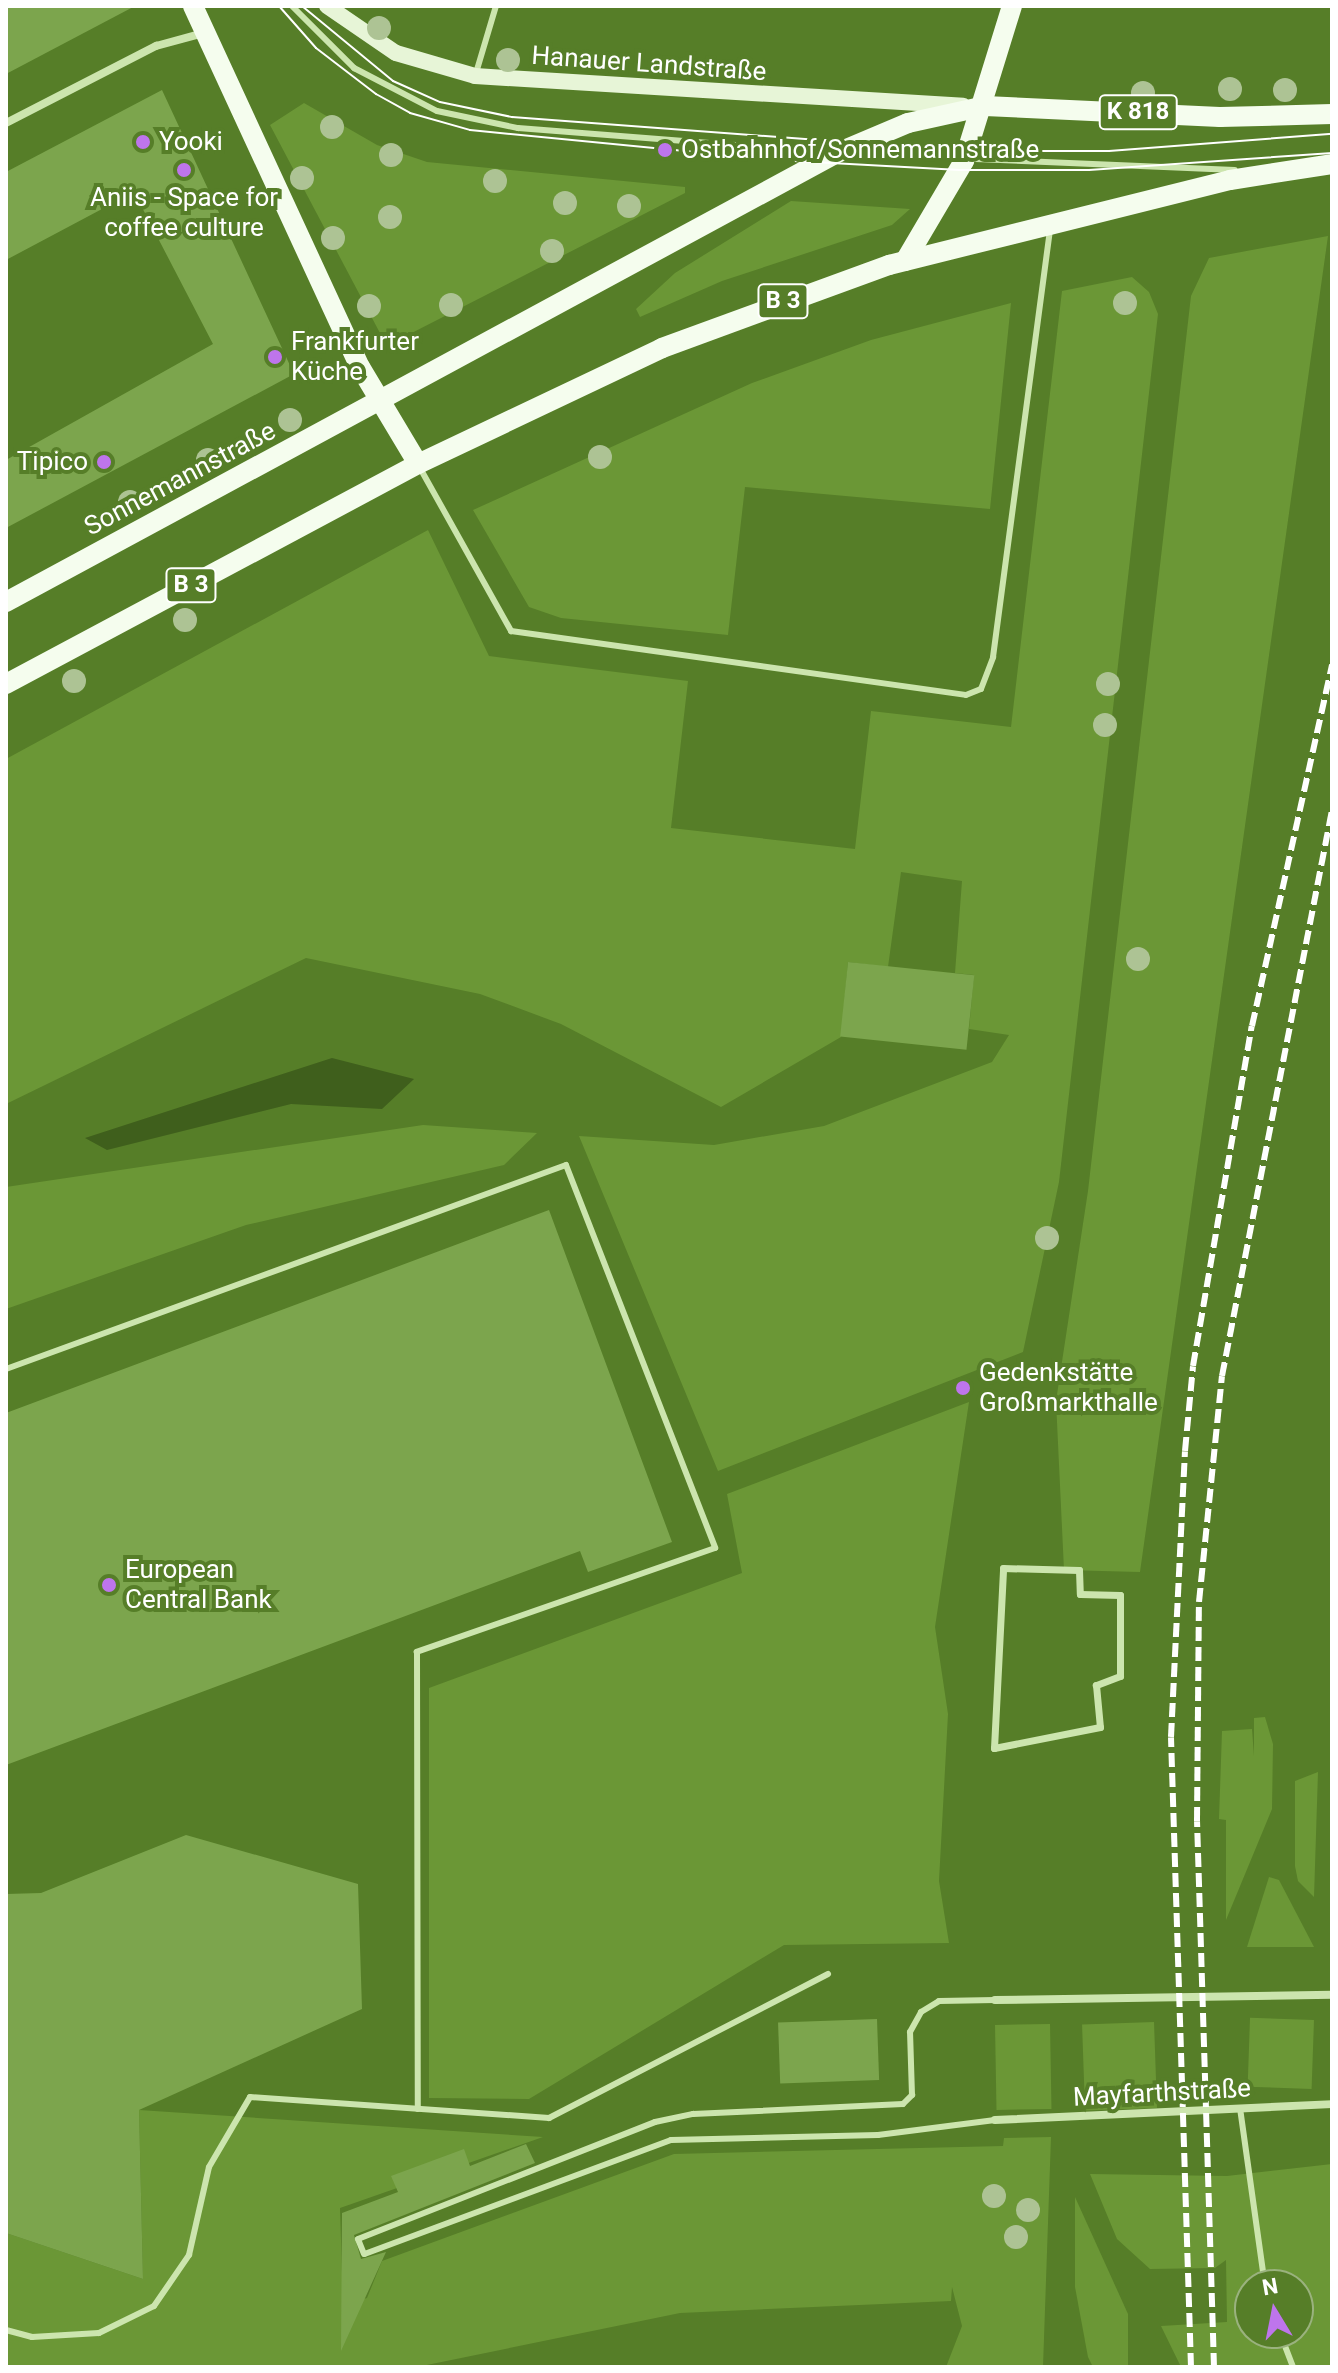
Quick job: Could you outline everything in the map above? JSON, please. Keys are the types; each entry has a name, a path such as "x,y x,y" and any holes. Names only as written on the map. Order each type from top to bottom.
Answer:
{"main road":[{"path":"193,6 379,403 418,464"},
{"name":"Hanauer Landstraße","path":"327,6 396,53 475,76 1220,117 1332,114"},
{"path":"905,261 964,161 985,106 1012,6"},
{"name":"Hanauer Landstraße","path":"379,403 837,153 908,123 985,106"},
{"name":"Hanauer Landstraße","path":"418,464 635,359 905,261 1051,223 1275,171 1332,164"},
{"name":"Sonnemannstraße","path":"6,602 379,403"},
{"name":"B 3","path":"6,684 418,464"}],"street":[{"path":"6,123 156,46 204,33"},
{"path":"1003,1568 1032,1568 1079,1570 1080,1594 1120,1595 1120,1676 1096,1685 1100,1727 994,1748 1003,1568"},
{"path":"995,2000 1332,1995"},
{"name":"Mayfarthstraße","path":"995,2120 1332,2104"}],"lane":[{"name":"Hanauer Landstraße","path":"292,6 354,68 437,111 518,128 964,161 1275,171"},
{"path":"475,76 496,6"},
{"path":"418,464 511,631 966,695 981,689 993,657 1051,223"},
{"path":"6,1369 566,1165 715,1548 417,1652 418,2109"},
{"path":"6,2330 32,2337 99,2333 154,2306 189,2255 209,2167 250,2097 549,2118 828,1974"},
{"path":"995,2000 939,2001 921,2012 910,2032 912,2095 903,2104 693,2114 655,2122 358,2239 364,2254 671,2140 878,2135 995,2120"},
{"path":"1240,2108 1263,2269"}],"shaded area":[{"path":"304,103 377,145 427,162 685,187 685,193 398,340 381,335 270,125"},
{"path":"791,201 910,209 892,225 722,281 640,317 636,309 675,273"},
{"path":"1328,236 1140,1572 1064,1570 1056,1401 1088,1191 1191,296 1209,258"},
{"path":"1132,277 1149,292 1158,314 1059,1182 1023,1352 718,1471 579,1136 714,1145 824,1126 992,1062 1009,1035 969,1029 974,975 955,973 962,881 901,872 888,967 848,962 841,1037 721,1107 561,1024 480,994 306,958 6,1104 6,759 428,530 489,656 688,681 671,828 855,849 871,711 1011,727 1062,291"},
{"path":"1011,303 990,509 745,487 728,635 561,618 529,607 473,510 752,383 871,340"},
{"path":"332,1058 414,1079 382,1109 291,1104 107,1150 85,1138"},
{"path":"423,1125 537,1133 504,1165 246,1225 6,1309 6,1187"},
{"path":"969,1402 935,1627 948,1714 939,1881 949,1943 784,1945 529,2099 429,2098 429,1688 742,1573 727,1494"},
{"path":"1265,1717 1273,1744 1272,1809 1226,1920 1226,1820 1219,1819 1222,1731 1252,1729 1254,1756 1254,1718"},
{"path":"1318,1772 1314,1897 1298,1881 1295,1866 1295,1781"},
{"path":"1269,1877 1279,1880 1314,1947 1247,1947"},
{"path":"1250,2018 1314,2020 1312,2089 1248,2087"},
{"path":"1154,2022 1157,2108 1085,2110 1082,2025"},
{"path":"1050,2024 1051,2109 996,2110 995,2025"},
{"path":"139,2110 543,2137 340,2208 343,2305 367,2298 382,2261 674,2154 1003,2146 1004,2138 1051,2137 1043,2367 946,2367 962,2326 952,2287 951,2301 680,2313 417,2367 6,2367 6,2233 143,2279"},
{"path":"1332,2164 1332,2367 1181,2367 1161,2326 1227,2322 1226,2260 1215,2268 1150,2269 1117,2239 1090,2174 1227,2176"},
{"path":"1075,2197 1128,2314 1128,2367 1093,2367 1088,2357 1075,2287"}],"building":[{"path":"6,6 135,6 6,74"},
{"path":"162,90 294,374 6,528 6,460 213,344 134,192 6,260 6,172"},
{"path":"848,962 974,975 966,1050 840,1037"},
{"path":"549,1210 672,1542 588,1572 580,1551 6,1765 6,1413"},
{"path":"186,1835 358,1884 362,2009 139,2110 143,2279 6,2233 6,1894 41,1893"},
{"path":"877,2019 879,2080 780,2083 778,2022"},
{"path":"526,2144 535,2163 354,2235 361,2259 386,2252 341,2351 342,2213 398,2192 391,2176 464,2149 470,2166"}],"tram line":[{"path":"279,6 316,48 376,94 410,113 470,130 776,160 960,170 1089,170 1332,153"},
{"path":"302,6 393,81 440,102 512,117 968,151 1109,151 1332,134"}],"railway":[{"path":"1191,2367 1171,1737 1185,1451 1193,1366 1252,1026 1332,665"},
{"path":"1214,2367 1197,1821 1199,1602 1222,1376 1332,810"}],"place":[{"name":"Yooki","path":"143,142"},
{"name":"Ostbahnhof/Sonnemannstraße","path":"665,150"},
{"name":"Aniis - Space for coffee culture","path":"184,170"},
{"name":"Frankfurter Küche","path":"275,357"},
{"name":"Tipico","path":"104,462"},
{"name":"Gedenkstätte Großmarkthalle","path":"963,1388"},
{"name":"European Central Bank","path":"109,1585"}]}
